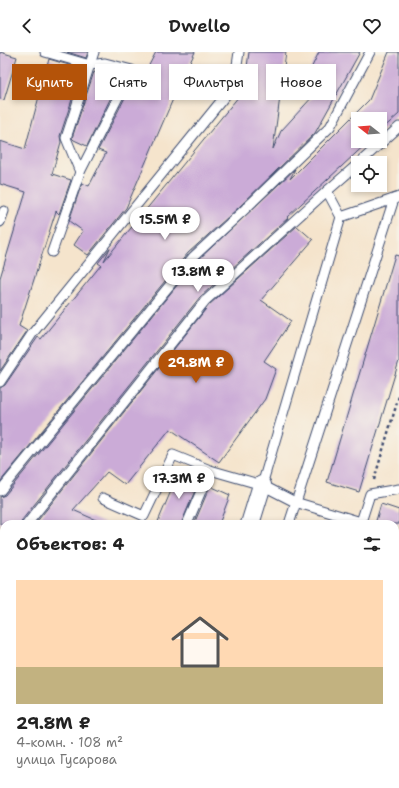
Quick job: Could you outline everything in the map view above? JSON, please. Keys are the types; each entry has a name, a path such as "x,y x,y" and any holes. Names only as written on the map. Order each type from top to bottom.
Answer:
{"street":[{"path":"251,520 262,485"}],"lane":[{"path":"45,52 90,65 104,63 132,70 80,172 52,252"},
{"path":"80,172 66,138 94,52"},
{"path":"0,382 32,334 234,85 239,52"},
{"path":"0,491 193,257 330,127 370,52"},
{"path":"366,156 399,127"},
{"path":"30,520 205,301 351,169"},
{"path":"262,485 341,217 327,191"},
{"path":"341,217 397,198"},
{"path":"290,520 397,198"},
{"path":"0,222 4,211"},
{"path":"103,498 144,516 173,455 210,470 262,485 296,502 351,520"},
{"path":"189,520 210,470"},
{"path":"361,520 370,494 399,489"}],"path":[{"path":"370,494 399,396"}],"building":[{"path":"0,52 17,57 15,64 12,64 12,74 4,100 0,99"},
{"path":"67,52 88,52 86,58"},
{"path":"156,52 195,52 189,64 169,64 169,100 173,100 126,208 88,255 74,245 83,231 69,221 82,183 89,186 106,153 98,150 124,100 161,100 161,64 150,64"},
{"path":"249,52 286,52 284,64 266,64 266,100 280,100 273,149 281,131 309,100 333,100 315,133 238,208 188,253 0,482 0,388 5,385 38,337 41,339 101,265 98,263 110,248 104,261 236,100 258,100 258,64 247,64"},
{"path":"319,52 360,52 336,95 336,64 313,64"},
{"path":"389,52 399,52 399,114 387,125 387,112 357,112 369,100"},
{"path":"49,59 66,64 48,64"},
{"path":"94,72 95,100 110,100 87,146 72,138 85,100 87,100 87,93"},
{"path":"38,100 72,100 60,136 61,142 52,174 71,180 59,214 56,211 19,326 27,331 0,371 0,278 26,192 0,184 0,141 25,149"},
{"path":"351,118 351,148 361,148 351,156 351,158 287,217 288,218 200,297 22,520 0,520 0,497 5,495 197,261 295,169 290,179"},
{"path":"297,226 313,240 261,300 291,321 264,361 276,369 265,399 219,462 170,429 125,485 107,472 73,510 96,520 38,520 209,305"},
{"path":"395,255 399,256 399,361 359,492 327,482"},
{"path":"179,472 199,481 183,520 159,520"},
{"path":"210,486 230,495 221,520 196,520"},
{"path":"381,504 399,510 399,520 376,520"}]}
